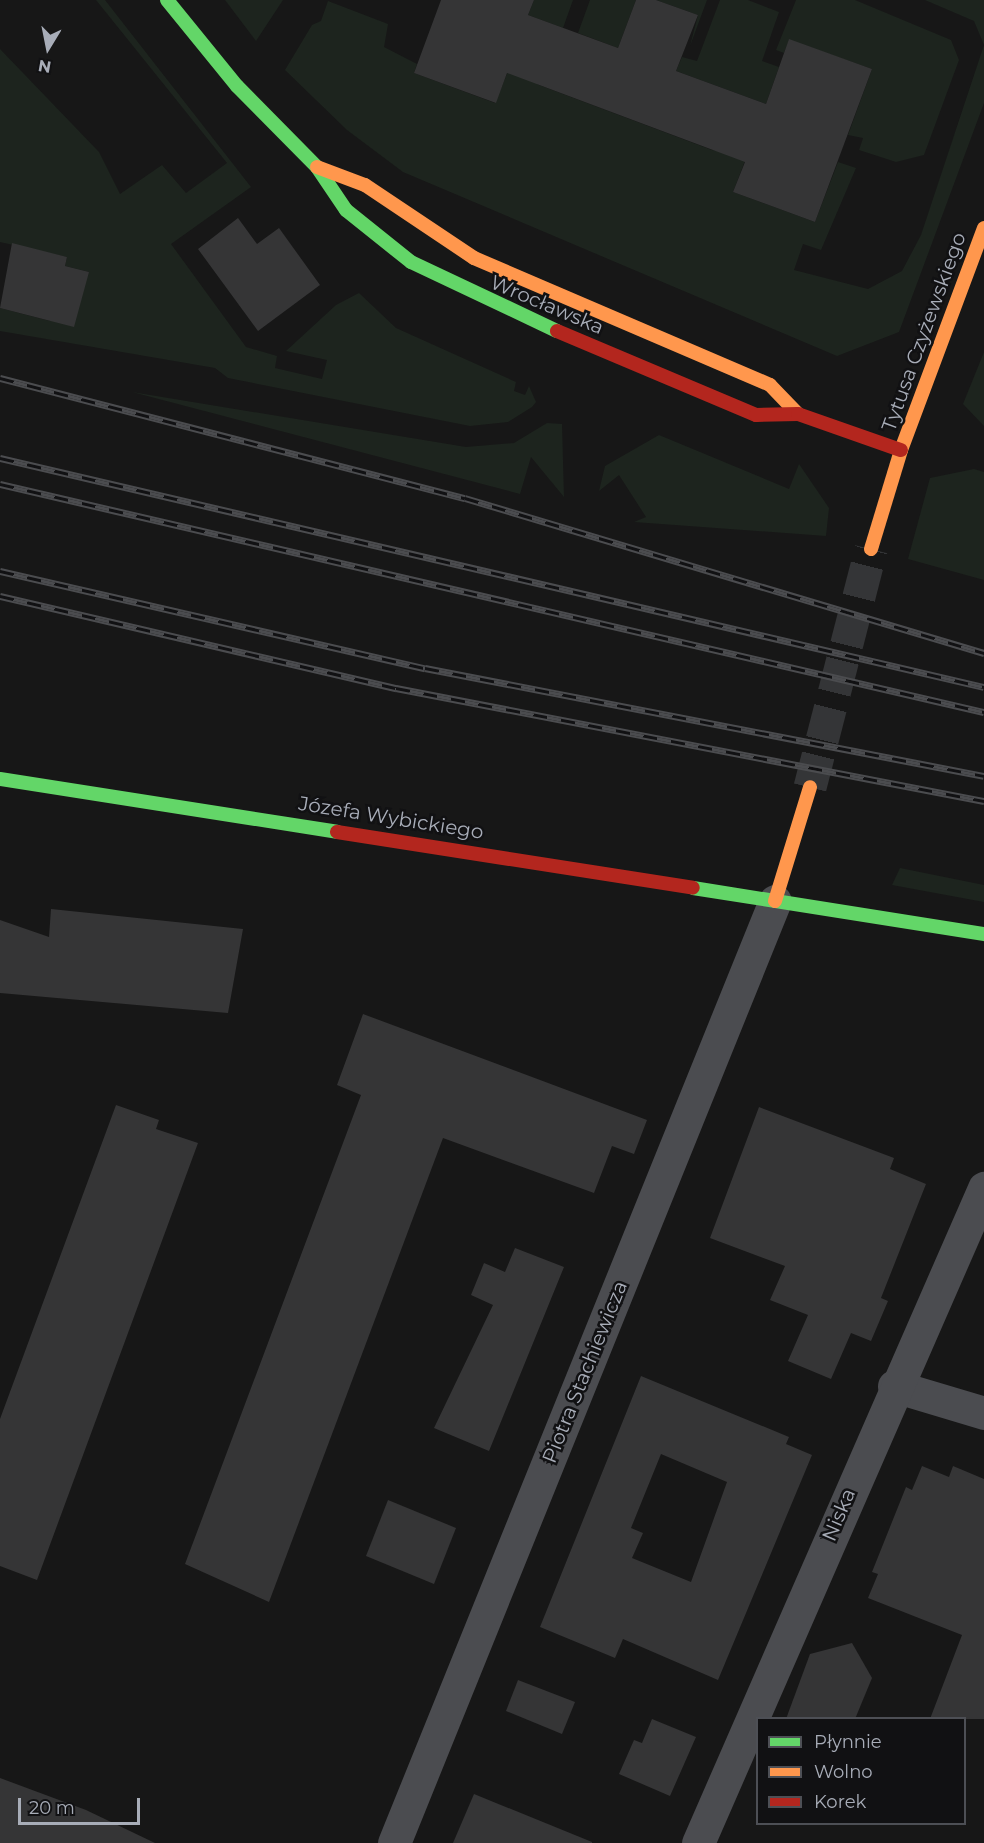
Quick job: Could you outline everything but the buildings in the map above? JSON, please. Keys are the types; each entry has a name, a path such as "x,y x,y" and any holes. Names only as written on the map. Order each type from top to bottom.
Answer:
{"street":[{"name":"Wrocławska","path":"167,0 237,86 317,167 346,210 388,246 446,281 756,415 798,414 901,450"},
{"name":"Wrocławska","path":"317,167 365,186 474,258 770,385 798,414"},
{"name":"Tytusa Czyżewskiego","path":"901,450 984,228"},
{"path":"871,549 901,450"},
{"name":"Józefa Wybickiego","path":"0,779 984,934"},
{"path":"775,901 810,787"},
{"name":"Piotra Stachiewicza","path":"394,1843 775,901"},
{"name":"Niska","path":"698,1843 894,1386 984,1188"},
{"path":"894,1386 984,1413"}],"shaded area":[{"path":"96,0 105,0 251,187 171,244 246,347 277,356 275,368 322,379 327,360 286,351 336,305 359,293 396,328 516,382 514,391 525,395 529,386 536,402 532,407 508,422 470,426 228,378 215,368 0,331 0,308 50,321 89,272 65,266 67,257 0,242 0,49 99,152 120,194 162,165 186,193 227,163"},
{"path":"225,0 283,0 256,41"},
{"path":"534,0 573,0 563,28 528,15"},
{"path":"590,0 636,0 618,48 578,33"},
{"path":"656,0 707,0 690,46 698,15"},
{"path":"720,0 748,0 779,12 762,61 779,67 766,104 676,71 682,57 697,61"},
{"path":"796,0 855,0 951,40 959,60 924,155 896,162 859,150 863,138 848,135 872,69 789,40 784,53 776,50"},
{"path":"925,0 984,0 984,45 974,21"},
{"path":"328,1 388,24 384,47 417,64 414,73 495,103 511,64 539,85 712,150 748,153 733,192 815,222 838,162 856,168 821,250 803,244 794,270 868,289 902,271 921,235 984,45 984,103 899,332 837,356 403,172 347,130 285,70 312,25 321,21"},
{"path":"984,352 984,426 963,404"},
{"path":"132,392 466,447 514,443 547,423 562,424 564,497 531,457 520,494"},
{"path":"659,435 789,489 799,464 829,508 826,536 634,522 646,517 619,475 599,491 605,466"},
{"path":"974,469 984,472 984,580 908,559 930,478"},
{"path":"900,868 984,885 984,902 892,885"}],"tunnel":[{"path":"810,787 871,549"}],"railway":[{"path":"0,378 465,498 984,653"},
{"path":"0,458 984,687"},
{"path":"0,484 984,712"},
{"path":"0,571 425,668 984,776"},
{"path":"0,596 396,688 984,801"}],"traffic: fast":[{"path":"167,0 237,86 317,167 346,210 411,262 557,331"},
{"path":"0,779 337,832"},
{"path":"693,888 984,934"}],"traffic: slow":[{"path":"317,167 365,185 474,258 770,385 798,414"},
{"path":"871,549 901,450 984,228"},
{"path":"775,901 810,787"}],"traffic: jam":[{"path":"557,331 756,415 798,414 901,450"},
{"path":"337,832 693,888"}]}
